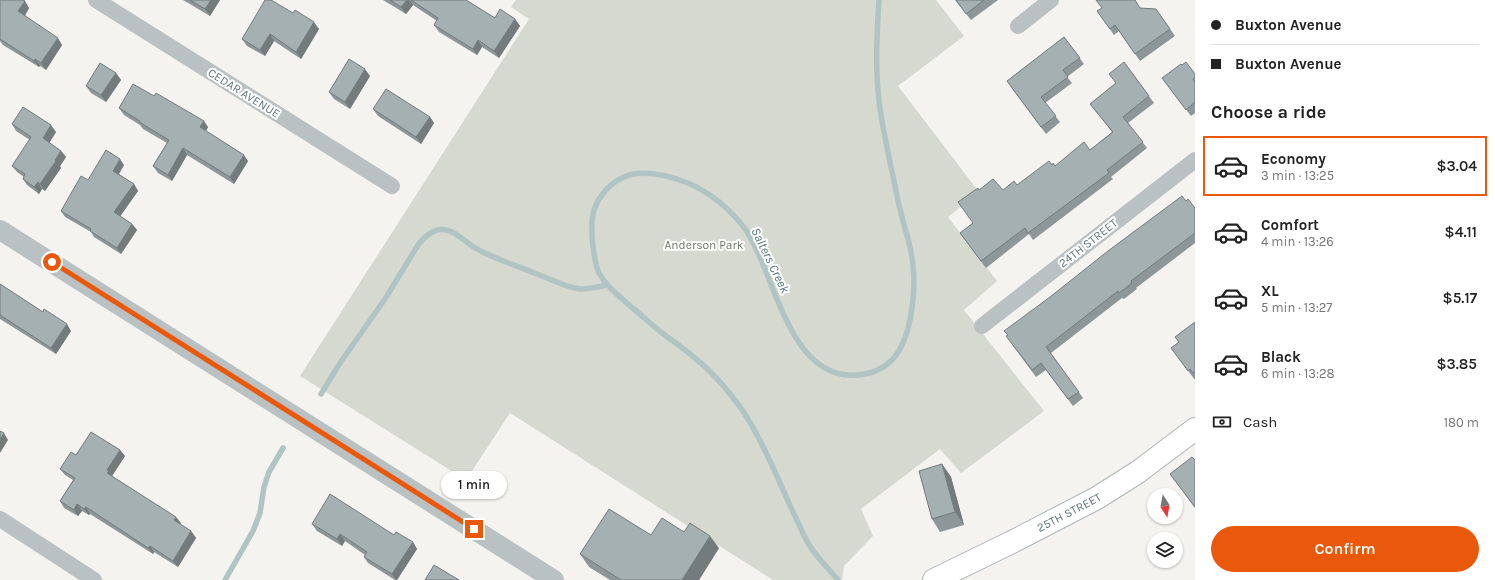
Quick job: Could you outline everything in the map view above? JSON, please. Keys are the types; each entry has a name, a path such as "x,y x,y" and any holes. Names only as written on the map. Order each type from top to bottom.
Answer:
{"main road":[{"name":"25TH STREET","path":"934,580 1097,498 1138,472 1195,429"}],"street":[{"name":"CEDAR AVENUE","path":"96,0 392,186"},
{"path":"1018,26 1051,0"},
{"name":"24TH STREET","path":"982,326 1195,160"},
{"path":"0,230 554,580"},
{"path":"0,519 94,580"}],"green space":[{"name":"Anderson Park","path":"516,0 936,0 964,36 898,86 979,192 948,217 997,281 964,310 1044,411 961,473 940,449 861,509 873,536 844,566 842,580 773,580 510,413 466,480 300,376 529,19 511,7"}],"building":[{"path":"0,0 25,1 18,11 58,38 41,63 35,59 34,61 0,39"},
{"path":"190,0 211,0 205,9"},
{"path":"265,0 271,0 293,13 295,10 314,22 296,52 270,34 260,50 242,39"},
{"path":"390,0 407,0 401,7"},
{"path":"411,0 466,0 495,18 500,9 515,19 494,51 478,40 473,49 434,25 438,18"},
{"path":"956,0 984,0 966,14"},
{"path":"1096,0 1135,0 1140,8 1156,9 1170,29 1135,54 1115,25 1110,29 1097,11 1102,8"},
{"path":"1064,37 1080,58 1063,70 1068,77 1041,97 1056,116 1041,127 1007,81"},
{"path":"349,59 365,69 345,102 329,92"},
{"path":"1124,62 1149,96 1123,117 1143,142 1107,170 1109,173 1028,233 1025,228 981,261 960,233 973,223 958,202 978,188 979,190 993,179 1003,190 1014,181 1017,185 1049,161 1055,166 1084,142 1090,150 1113,132 1090,104 1116,83 1109,74"},
{"path":"1186,62 1195,74 1195,78 1193,79 1195,82 1195,102 1186,110 1162,78"},
{"path":"100,63 116,73 101,95 86,86"},
{"path":"133,84 154,96 156,93 204,121 200,127 244,155 230,177 183,148 168,175 153,166 169,140 119,108"},
{"path":"386,89 430,117 416,137 373,109"},
{"path":"23,107 51,125 43,138 61,151 40,184 38,182 34,187 23,179 25,174 12,166 31,137 12,124"},
{"path":"106,150 120,159 113,171 134,184 114,212 132,224 117,248 90,231 91,229 61,211 81,176 88,180"},
{"path":"1182,196 1186,201 1188,199 1195,208 1195,233 1131,281 1132,283 1119,293 1118,291 1046,347 1079,392 1068,399 1041,363 1032,370 1006,336 1008,335 1004,331"},
{"path":"0,284 43,312 44,309 67,324 51,348 0,315"},
{"path":"1195,322 1195,372 1193,373 1190,369 1188,371 1171,348 1179,342 1175,337"},
{"path":"0,431 4,433 0,439"},
{"path":"91,432 120,450 107,470 109,471 107,473 176,517 174,520 191,531 173,561 150,546 148,548 86,507 84,509 77,504 74,510 60,501 75,478 60,469 71,452 76,455"},
{"path":"1192,457 1195,460 1195,507 1183,491 1183,488 1181,488 1170,474"},
{"path":"942,464 955,512 932,519 919,471"},
{"path":"330,494 394,535 396,532 413,542 392,574 364,557 367,552 340,534 337,539 312,524"},
{"path":"609,509 651,535 662,518 684,532 690,523 710,536 682,580 621,580 580,554"},
{"path":"434,565 459,580 425,580"}],"waterway":[{"name":"Salters Creek","path":"838,580 816,555 803,534 757,435 733,397 704,365 662,333 629,305 612,290 602,278 597,269 594,255 592,220 594,209 602,194 621,178 633,174 647,173 668,176 682,180 696,187 720,203 746,230 756,249 786,320 799,343 815,361 834,372 857,375 867,374 884,367 898,353 908,330 913,303 914,277 909,241 900,210 880,108 877,63 879,0"},
{"path":"321,394 340,363 385,299 418,245 423,239 434,231 442,229 450,231 484,253 568,286 583,289 607,285"},
{"path":"225,580 253,531 260,513 264,487 269,472 283,448"}],"route":[{"path":"52,262 474,529"}]}
